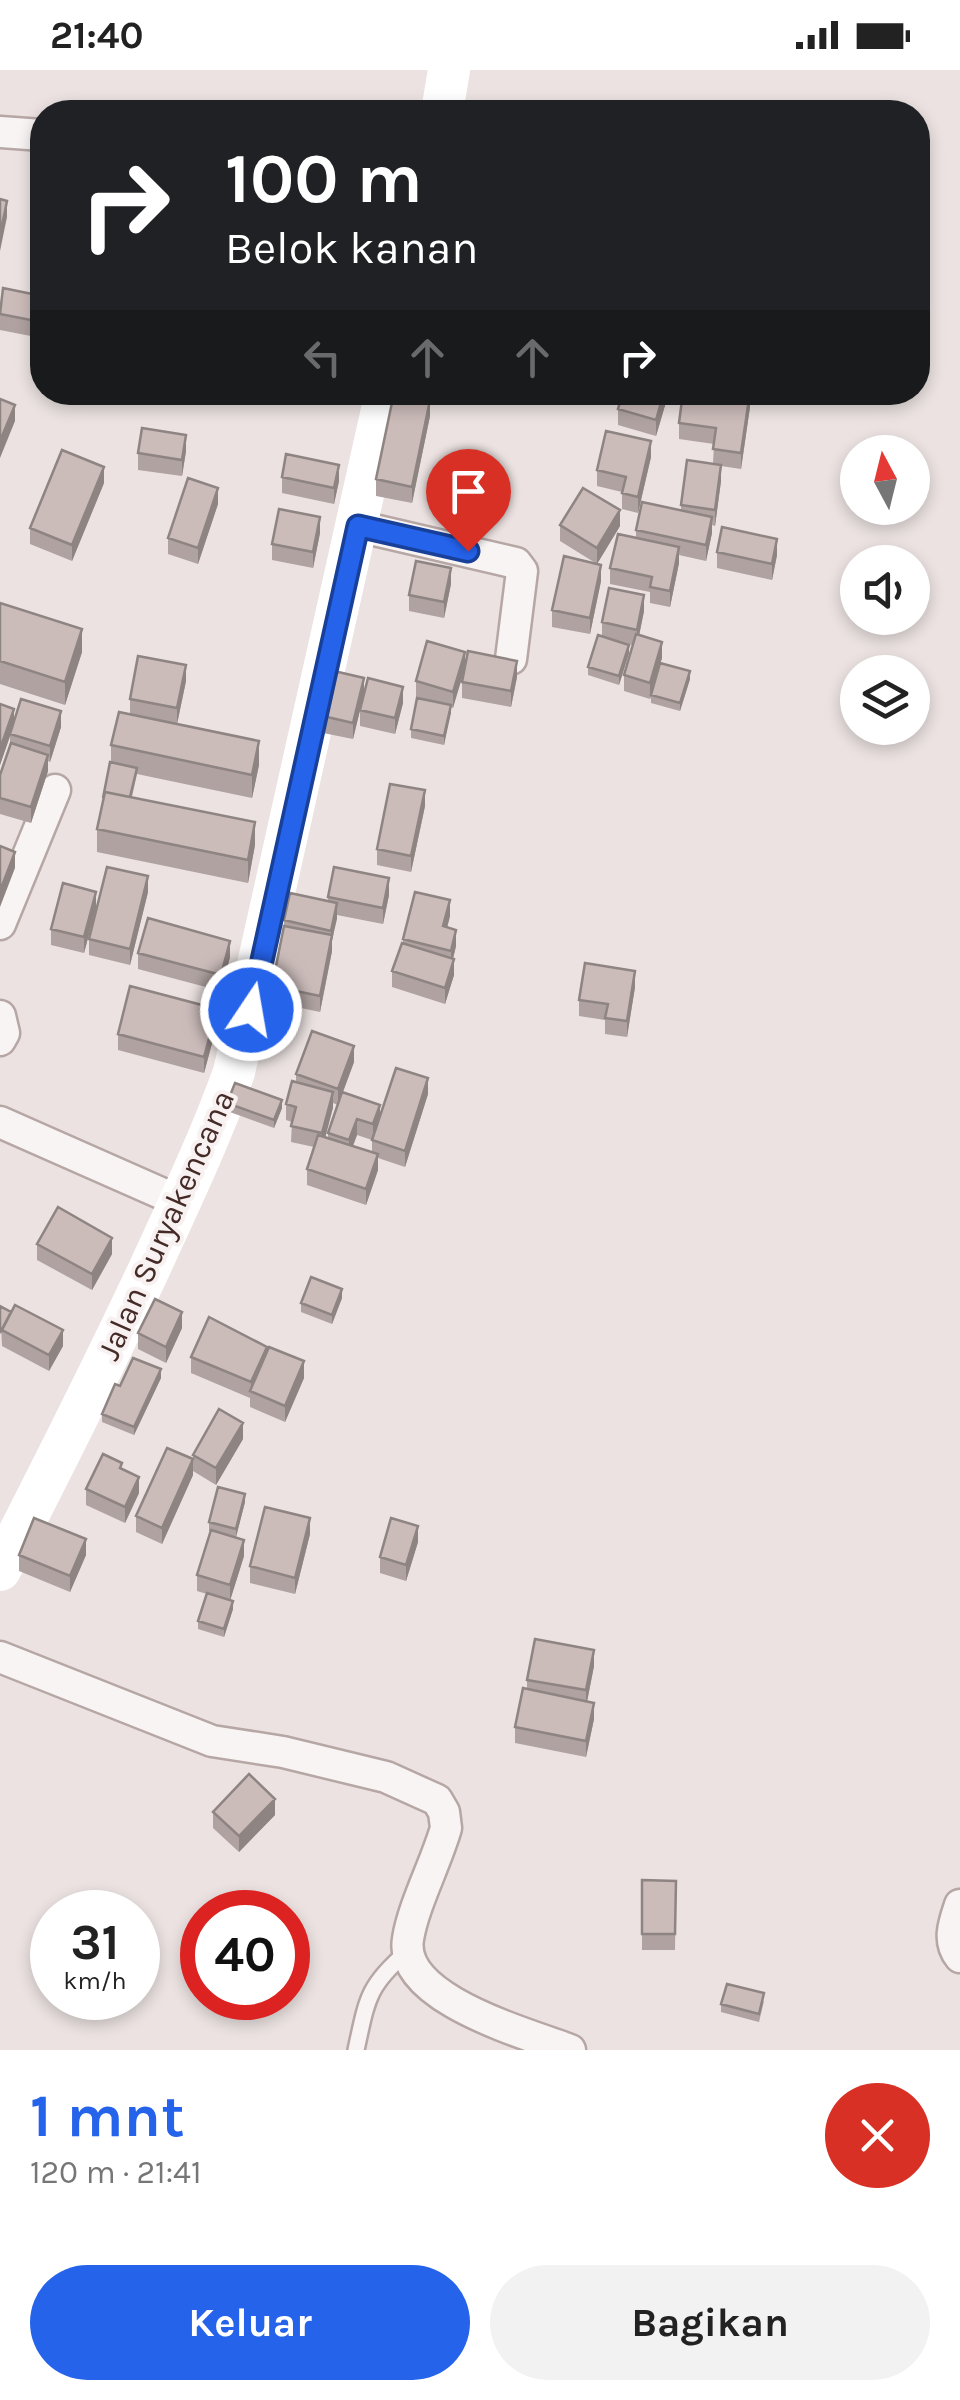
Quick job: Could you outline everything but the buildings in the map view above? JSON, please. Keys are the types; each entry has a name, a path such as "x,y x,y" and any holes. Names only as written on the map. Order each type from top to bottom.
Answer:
{"street":[{"path":"444,100 449,70"},
{"path":"0,132 30,134"},
{"name":"Jalan Suryakencana","path":"0,1570 78,1420 211,1137 244,1040 383,405"},
{"path":"358,526 516,563 522,571 511,659"},
{"path":"0,924 55,790"},
{"path":"0,1016 4,1033 0,1040"},
{"path":"0,1122 180,1202"},
{"path":"0,1657 212,1741 284,1752 386,1777 436,1800 444,1812 446,1828 411,1926 407,1952 414,1973 428,1987 484,2018 570,2050"},
{"path":"960,1904 952,1945 960,1957"}],"lane":[{"path":"356,2050 368,1995 383,1972 407,1952"}],"route":[{"path":"251,1010 358,526 468,551"}]}
